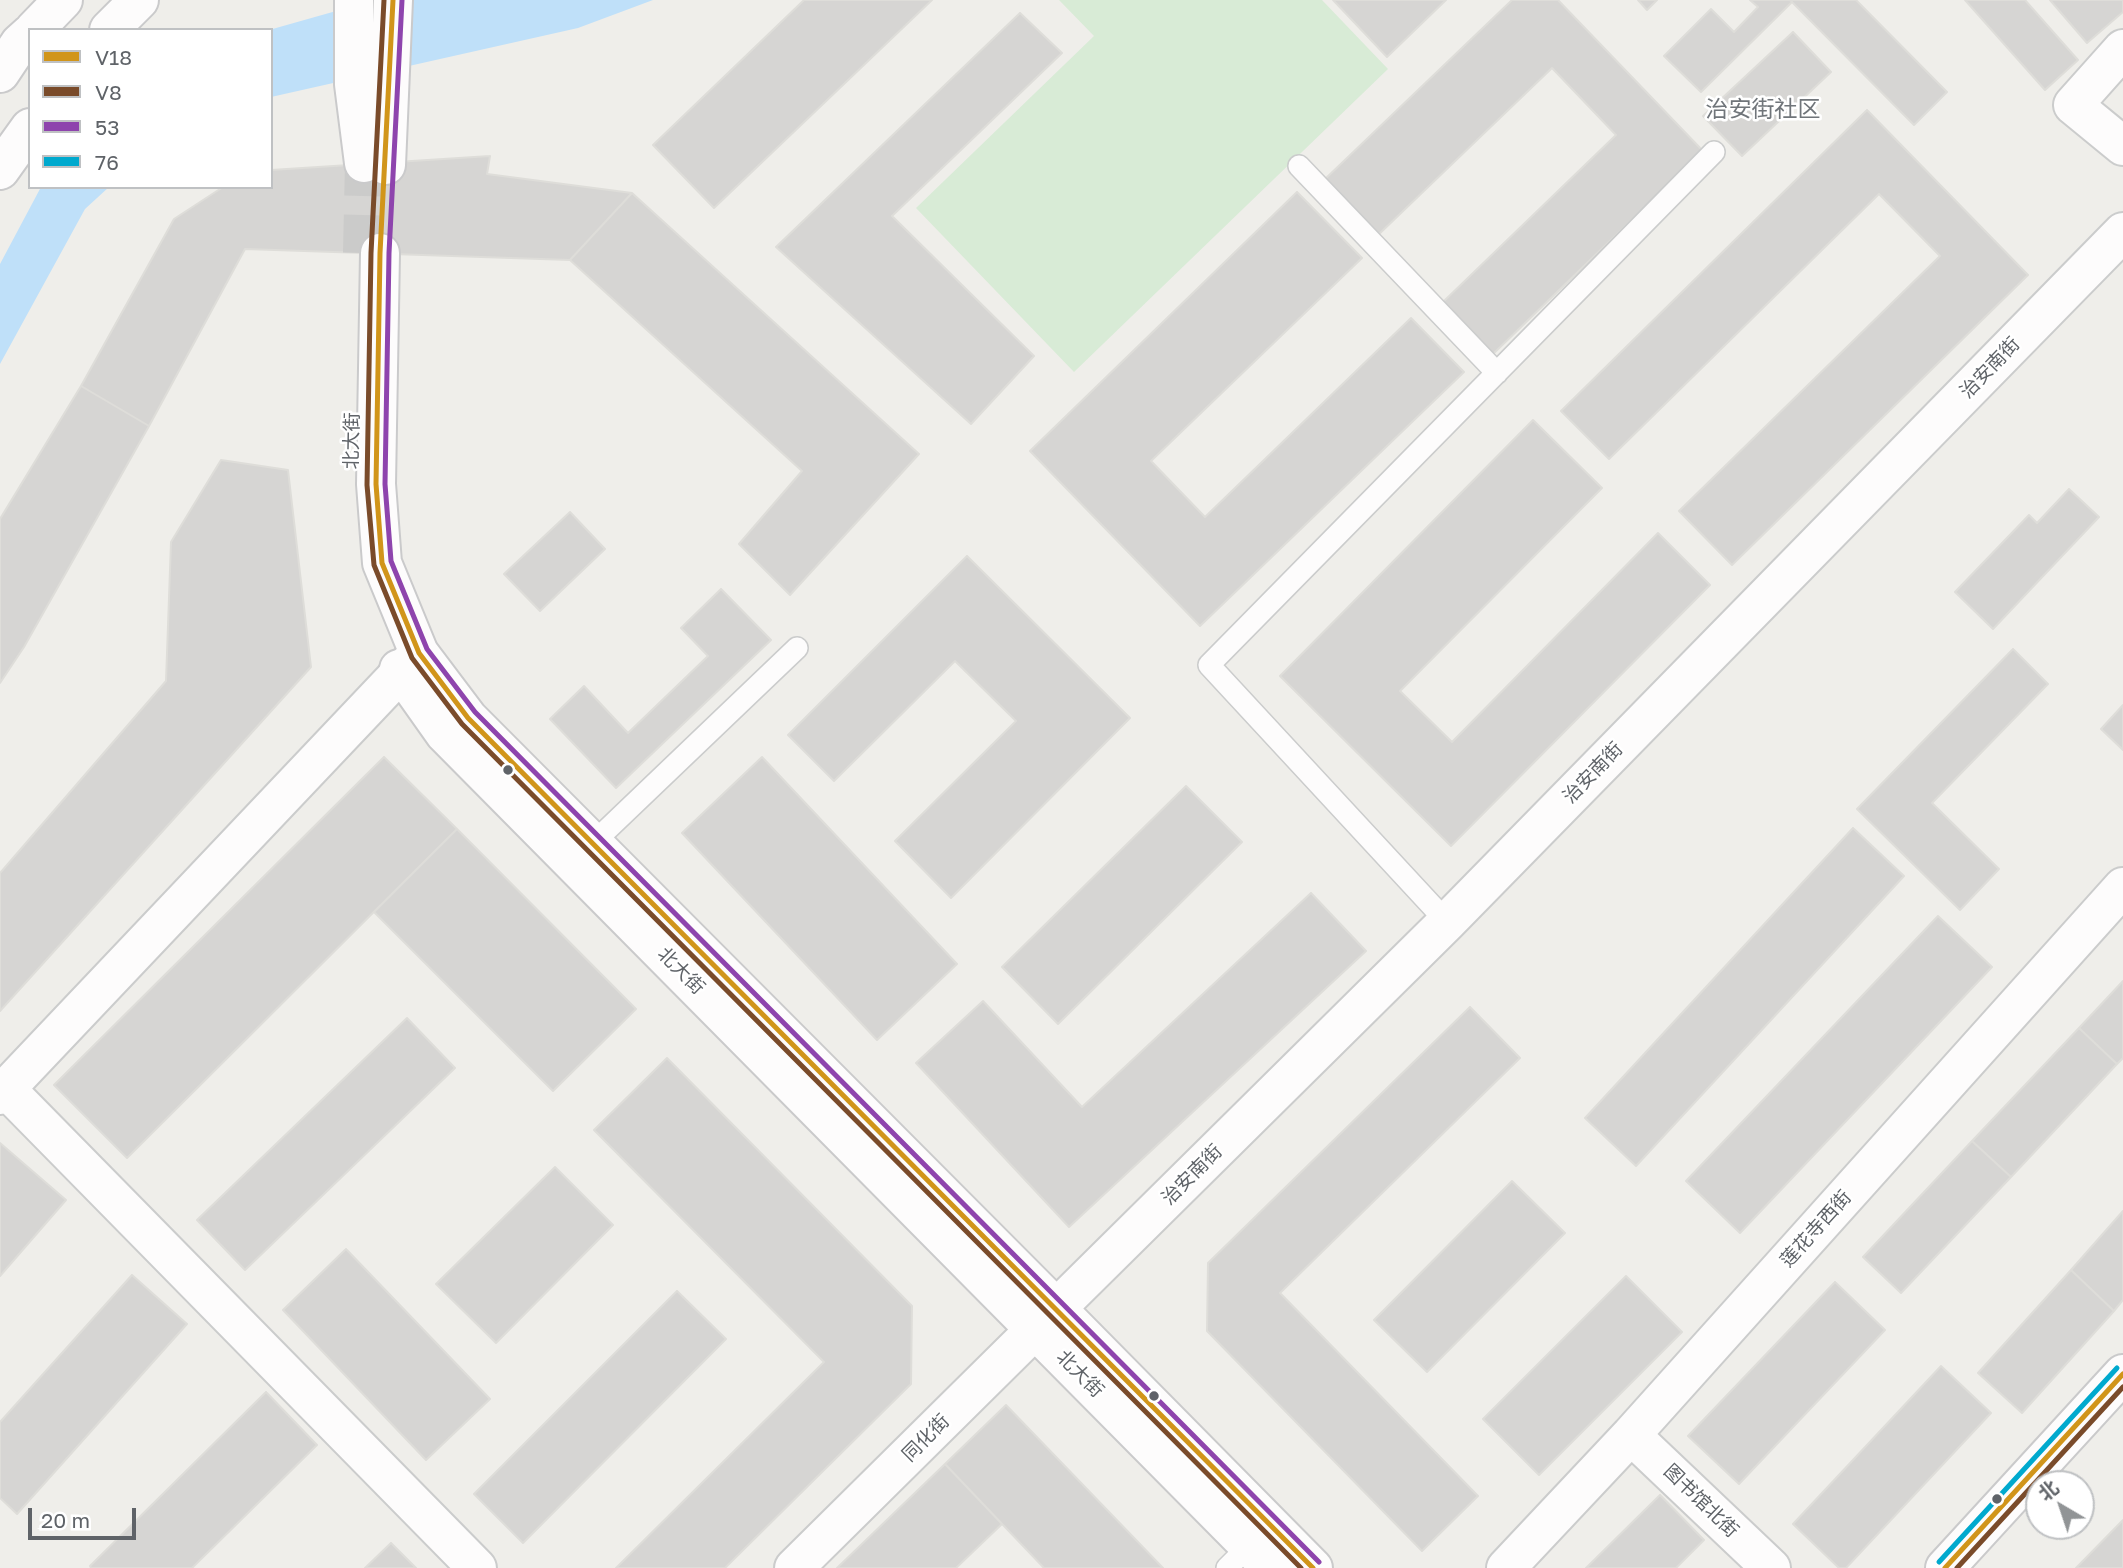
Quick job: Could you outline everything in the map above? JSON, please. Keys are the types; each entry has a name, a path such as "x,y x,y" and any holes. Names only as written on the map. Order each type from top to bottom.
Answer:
{"street":[{"path":"36,28 64,0"},
{"path":"111,28 139,0"},
{"path":"354,0 372,82 375,164"},
{"path":"372,82 393,0"},
{"path":"2123,49 2073,105 2123,146"},
{"path":"0,170 28,131"},
{"name":"治安南街","path":"1047,1319 1447,922 2123,232"},
{"name":"北大街","path":"371,253 376,484 382,563 410,663 446,734 1047,1319"},
{"path":"410,663 3,1092 477,1568"},
{"name":"北大街","path":"410,663 593,843 1047,1319 1254,1552 1313,1568"},
{"name":"莲花寺西街","path":"1506,1568 1631,1434 2123,887"},
{"name":"同化街","path":"794,1568 1047,1319"},
{"path":"1945,1568 2123,1374"},
{"name":"图书馆北街","path":"1631,1434 1771,1568"}],"lane":[{"path":"1447,922 1209,665 1714,152"},
{"path":"1299,166 1497,373"},
{"path":"593,843 797,648"}],"green space":[{"path":"1059,0 1322,0 1388,69 1074,372 916,208 1094,36"}],"water":[{"path":"375,0 653,0 578,28 273,97 273,29"},
{"path":"40,189 107,189 85,209 0,364 0,264"}],"building":[{"path":"804,0 932,0 714,208 653,145"},
{"path":"1333,0 1446,0 1387,57"},
{"path":"1512,0 1558,0 1703,151 1493,354 1443,302 1616,135 1552,68 1376,237 1323,181"},
{"path":"1638,0 1657,0 1647,10"},
{"path":"1750,0 1792,2 1701,92 1664,56 1711,9 1734,32 1758,7"},
{"path":"1790,0 1856,0 1947,92 1914,125"},
{"path":"1965,0 2025,0 2078,60 2045,90"},
{"path":"2050,0 2123,0 2123,12 2087,43"},
{"path":"1020,13 1062,53 892,216 1034,356 971,424 776,247"},
{"path":"1793,32 1831,72 1742,156 1703,116"},
{"path":"1867,110 2028,275 1732,565 1679,511 1940,256 1879,194 1609,459 1561,411"},
{"path":"490,156 487,174 632,193 570,260 245,249 149,426 81,386 174,219 220,189 273,189 273,170"},
{"path":"1297,192 1362,258 1151,461 1205,517 1411,318 1464,372 1200,626 1030,451"},
{"path":"632,193 919,454 790,595 739,544 802,471 570,260"},
{"path":"81,386 149,426 24,647 0,683 0,519"},
{"path":"1533,420 1602,488 1400,691 1452,742 1658,533 1710,585 1451,846 1280,676"},
{"path":"221,460 288,470 311,667 0,1011 0,873 166,681 171,542"},
{"path":"2069,489 2099,517 1993,629 1955,592 2029,515 2037,523"},
{"path":"570,512 605,549 540,611 504,574"},
{"path":"967,556 1130,718 951,898 895,841 1016,721 955,661 834,781 788,735"},
{"path":"721,589 771,640 616,788 550,719 584,686 628,733 708,656 681,628"},
{"path":"2013,649 2048,684 1932,803 1999,869 1960,910 1857,809"},
{"path":"2123,705 2123,750 2101,729"},
{"path":"384,757 457,829 127,1158 54,1085"},
{"path":"762,757 957,964 877,1040 682,833"},
{"path":"1186,786 1242,842 1058,1024 1002,967"},
{"path":"1853,828 1904,876 1636,1166 1585,1118"},
{"path":"457,829 636,1009 553,1091 374,912"},
{"path":"1311,893 1366,951 1069,1227 916,1063 983,1001 1082,1107"},
{"path":"1938,916 1992,967 1740,1233 1686,1181"},
{"path":"2123,981 2123,1058 2117,1064 2079,1028"},
{"path":"1470,1007 1520,1058 1280,1293 1478,1496 1422,1551 1207,1331 1208,1263"},
{"path":"407,1018 455,1068 245,1270 197,1220"},
{"path":"2079,1028 2117,1064 2011,1177 1972,1141"},
{"path":"667,1058 912,1306 911,1384 725,1568 616,1568 824,1362 594,1130"},
{"path":"1972,1141 2011,1177 1901,1293 1863,1257"},
{"path":"0,1143 66,1200 0,1276"},
{"path":"555,1167 613,1225 496,1343 436,1284"},
{"path":"1512,1181 1565,1233 1427,1372 1374,1320"},
{"path":"2123,1211 2123,1300 2114,1311 2071,1270"},
{"path":"346,1249 490,1399 426,1460 283,1310"},
{"path":"2071,1270 2114,1311 2022,1413 1978,1373"},
{"path":"132,1275 187,1324 17,1514 0,1498 0,1422"},
{"path":"1626,1276 1682,1332 1539,1475 1483,1419"},
{"path":"1835,1282 1885,1330 1739,1484 1688,1436"},
{"path":"677,1291 726,1339 523,1543 474,1494"},
{"path":"1941,1366 1991,1413 1846,1568 1839,1568 1793,1524"},
{"path":"266,1392 317,1445 192,1568 91,1568 90,1566"},
{"path":"1006,1405 1163,1568 1044,1568 945,1464"},
{"path":"945,1464 1002,1524 956,1568 837,1568"},
{"path":"1660,1495 1704,1540 1676,1568 1586,1568"},
{"path":"2123,1520 2123,1568 2076,1568"},
{"path":"391,1543 416,1568 365,1568"}],"tunnel":[{"path":"362,253 364,163"}],"transit line":[{"name":"V8","path":"384,0 371,253 367,485 374,565 412,658 462,724 1301,1568"},
{"name":"V18","path":"393,0 380,253 376,484 382,563 419,653 468,718 1313,1568"},
{"name":"53","path":"402,0 389,253 385,484 391,561 427,649 475,712 1319,1562"},
{"name":"76","path":"1939,1562 2117,1368"},
{"name":"V18","path":"1945,1568 2123,1374"},
{"name":"V8","path":"1957,1568 2123,1387"}],"district":[{"name":"治安街社区","path":"1763,110"}]}
